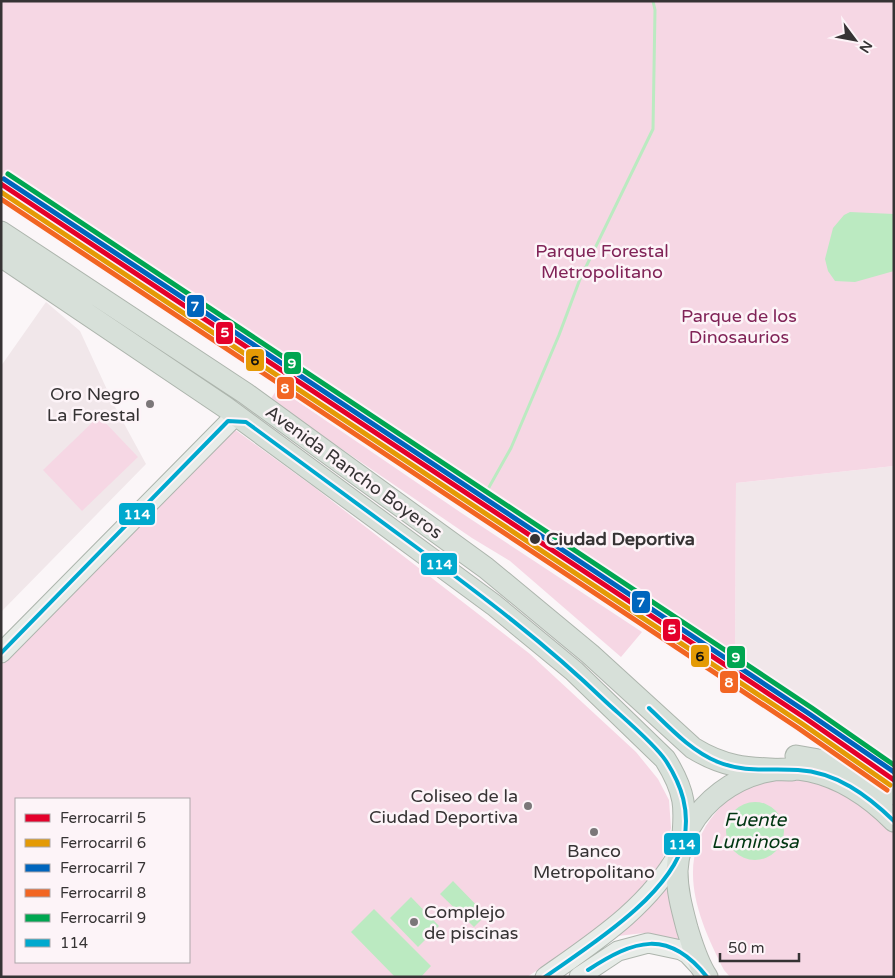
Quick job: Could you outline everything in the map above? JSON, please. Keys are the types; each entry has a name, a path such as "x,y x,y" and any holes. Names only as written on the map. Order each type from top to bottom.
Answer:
{"highway":[{"name":"Avenida Rancho Boyeros","path":"1,232 278,416 486,568 590,654 694,748 709,758"},
{"name":"Avenida Rancho Boyeros","path":"1,256 234,413 494,605 574,671 665,759 682,793 685,813 682,846"},
{"path":"199,363 234,413 250,401 278,416"},
{"path":"709,758 733,763 782,756 816,758 836,763 894,794"},
{"path":"709,758 742,768 808,771 830,777 855,790 894,805"},
{"path":"705,973 692,946 679,897 677,869 682,846 701,810 729,785 754,776 792,770"},
{"path":"855,790 894,821"}],"main road":[{"path":"1,637 234,413"},
{"path":"1,653 234,413"},
{"path":"545,977 640,905 669,870 682,846"},
{"path":"579,977 618,951 648,943 666,945 681,950 688,954 705,973"}],"shaded area":[{"path":"46,302 80,331 115,407 146,464 1,612 1,366"},
{"path":"894,466 894,772 735,655 736,483"}],"green space":[{"name":"Parque Forestal Metropolitano","path":"1,1 894,1 894,466 736,483 735,655 261,350 1,176"},
{"path":"278,388 460,512 642,632 621,657 510,561 472,538 270,400"},
{"path":"99,416 138,457 82,511 43,470"},
{"path":"230,426 314,487 530,654 636,752 658,779 669,800 671,828 666,849 654,878 606,925 527,977 1,977 1,664"},
{"path":"791,777 834,789 859,803 894,832 894,977 730,977 714,951 694,890 693,870 696,850 704,830 728,799 745,786 754,782"},
{"path":"669,883 682,940 644,933 609,937 657,899"}],"water":[{"path":"850,212 894,214 894,271 855,282 835,281 828,271 825,259 833,228 844,215"},
{"name":"Fuente Luminosa","path":"755,802 771,807 779,815 784,831 779,847 771,855 755,860 739,855 731,847 726,831 731,815 739,807"},
{"path":"453,881 486,915 474,927 440,894"},
{"path":"411,897 439,926 418,947 390,918"},
{"path":"374,909 431,966 421,977 395,977 351,932"}],"waterway":[{"path":"488,489 511,448 559,335 580,279 653,129 655,10 653,1"}],"rail line":[{"name":"9","path":"8,174 812,708 894,765"},
{"name":"7","path":"4,179 894,772"},
{"name":"5","path":"1,184 805,718 894,780"},
{"name":"6","path":"1,192 801,723 890,785"},
{"name":"8","path":"1,199 798,728 887,790"}],"transit line":[{"name":"114","path":"1,653 228,421 246,422 440,565 536,640 646,738 661,754 672,770 683,799 686,819 684,840 676,860 663,880 626,918 545,977"},
{"name":"114","path":"649,708 690,745 718,762 738,768 798,770 825,775 850,786 873,802 894,821"},
{"name":"114","path":"588,970 621,952 636,946 650,944 664,945 678,951 693,961 707,977"}],"place":[{"name":"Oro Negro La Forestal","path":"150,404"},
{"name":"Ciudad Deportiva","path":"535,539"},
{"name":"Coliseo de la Ciudad Deportiva","path":"528,806"},
{"name":"Banco Metropolitano","path":"594,832"},
{"name":"Complejo de piscinas","path":"414,922"}],"park label":[{"name":"Parque de los Dinosaurios","path":"739,326"}]}
